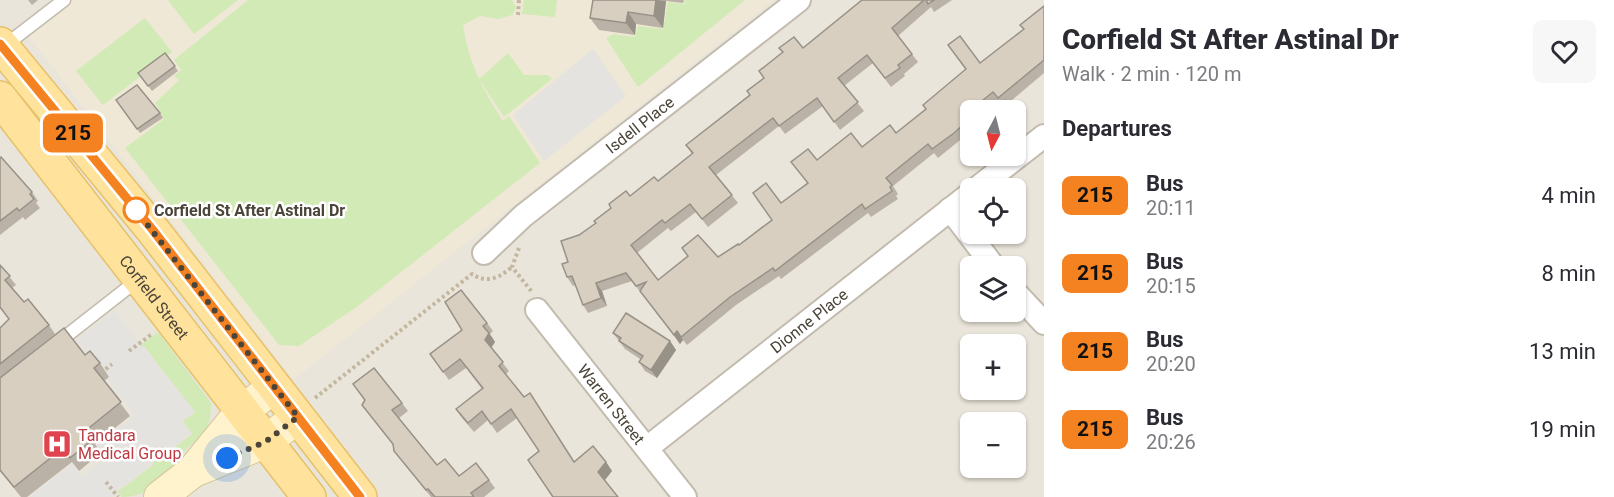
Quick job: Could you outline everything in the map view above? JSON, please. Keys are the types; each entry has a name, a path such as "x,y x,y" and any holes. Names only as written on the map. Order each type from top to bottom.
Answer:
{"main road":[{"path":"1,47 152,229 274,387 306,408 360,497"},
{"name":"Corfield Street","path":"0,98 309,497"},
{"path":"167,495 192,472 241,412 274,387"},
{"path":"192,472 265,442 306,408"}],"street":[{"name":"Isdell Place","path":"484,254 523,216 799,0"},
{"path":"990,178 1044,136"},
{"name":"Dionne Place","path":"647,448 960,202"},
{"path":"950,210 986,256"},
{"path":"1026,304 1044,323"},
{"name":"Warren Street","path":"537,310 685,497"}],"lane":[{"path":"1,47 64,0"},
{"path":"44,353 140,278"}],"path":[{"path":"518,15 519,0"},
{"path":"306,408 472,274 481,279 490,280 502,275 512,267 522,239"},
{"path":"512,267 534,295 537,310"},
{"path":"129,351 159,328"},
{"path":"97,376 112,364"},
{"path":"106,482 118,497"}],"shaded area":[{"path":"0,0 1044,0 1044,497 0,497"},
{"path":"62,0 773,0 293,380 24,30"},
{"path":"593,49 626,96 544,161 513,115"},
{"path":"114,311 195,412 182,421 191,433 110,497 30,497 72,464 82,477 106,458 96,445 135,415 76,340"}],"green space":[{"path":"168,0 238,0 194,34"},
{"path":"248,0 512,0 516,8 512,15 499,19 480,16 463,25 473,64 489,98 503,121 509,116 540,163 358,306 299,346 279,345 125,148 164,119 155,103 179,80 174,76 181,70 174,60"},
{"path":"524,0 557,0 555,17 522,14"},
{"path":"685,0 745,0 638,87 606,38 613,34 635,37 638,26 663,29 668,2 684,4"},
{"path":"145,18 172,52 103,105 76,71"},
{"path":"508,53 524,75 548,75 552,79 504,117 479,79"},
{"path":"158,332 211,403 210,415 205,431 176,460 171,471 160,483 142,493 122,497 107,480 109,478 120,490 154,464 146,449 157,461 192,434 183,421 195,412 168,377 155,386 166,375 144,346 131,355 130,353"}],"building":[{"path":"593,0 656,0 654,16 628,12 626,23 590,18"},
{"path":"862,0 924,0 892,28 912,54 898,65 900,68 885,78 867,55 838,78 858,102 834,122 817,98 779,126 773,118 709,167 732,195 702,219 690,204 665,223 662,220 631,245 658,280 688,256 682,248 698,235 718,257 739,245 772,220 753,193 766,183 781,203 808,183 791,162 808,149 817,160 851,133 862,147 890,125 896,133 926,109 923,105 966,69 948,45 960,36 980,63 1024,29 1020,25 1044,6 1044,60 998,98 993,92 983,100 960,100 960,128 932,149 928,144 886,178 892,185 890,187 892,191 865,209 862,204 775,271 773,268 730,297 681,337 677,331 674,335 640,291 646,282 636,286 626,273 596,283 601,298 583,305 572,276 567,277 562,264 568,262 561,241 579,235 596,223 594,221 611,208 609,204 626,191 630,196 654,177 658,181 693,153 686,145 750,95 747,91 764,78 759,71 783,52 779,48 794,37 803,48"},
{"path":"165,53 175,66 148,86 138,73"},
{"path":"137,85 160,113 137,129 116,100"},
{"path":"0,158 32,192 30,194 34,199 19,211 17,208 0,221"},
{"path":"0,265 10,276 5,280 24,302 28,299 49,325 0,364 0,328 9,319 0,307"},
{"path":"461,290 487,323 483,326 489,333 485,340 503,362 499,366 524,397 530,393 574,462 593,446 606,462 598,472 618,497 553,497 528,460 539,451 511,409 491,424 482,411 468,423 456,409 483,388 460,359 443,372 430,354 462,330 445,302"},
{"path":"626,313 670,341 651,370 639,362 643,356 619,341 621,338 613,333"},
{"path":"64,328 85,355 90,351 100,363 94,368 121,402 85,431 92,440 70,458 63,448 14,487 0,470 0,378"},
{"path":"374,368 402,403 392,410 437,465 445,459 459,476 476,463 489,480 471,493 474,497 435,497 428,489 426,490 394,451 393,444 362,405 365,400 353,384"}],"bus line":[{"name":"215","path":"0,44 204,294 360,497"}],"place":[{"name":"Corfield St After Astinal Dr","path":"136,210"},
{"name":"Tandara Medical Group","path":"57,444"}],"route":[{"path":"136,210 132,205 204,294 298,417 265,442 227,458"}]}
